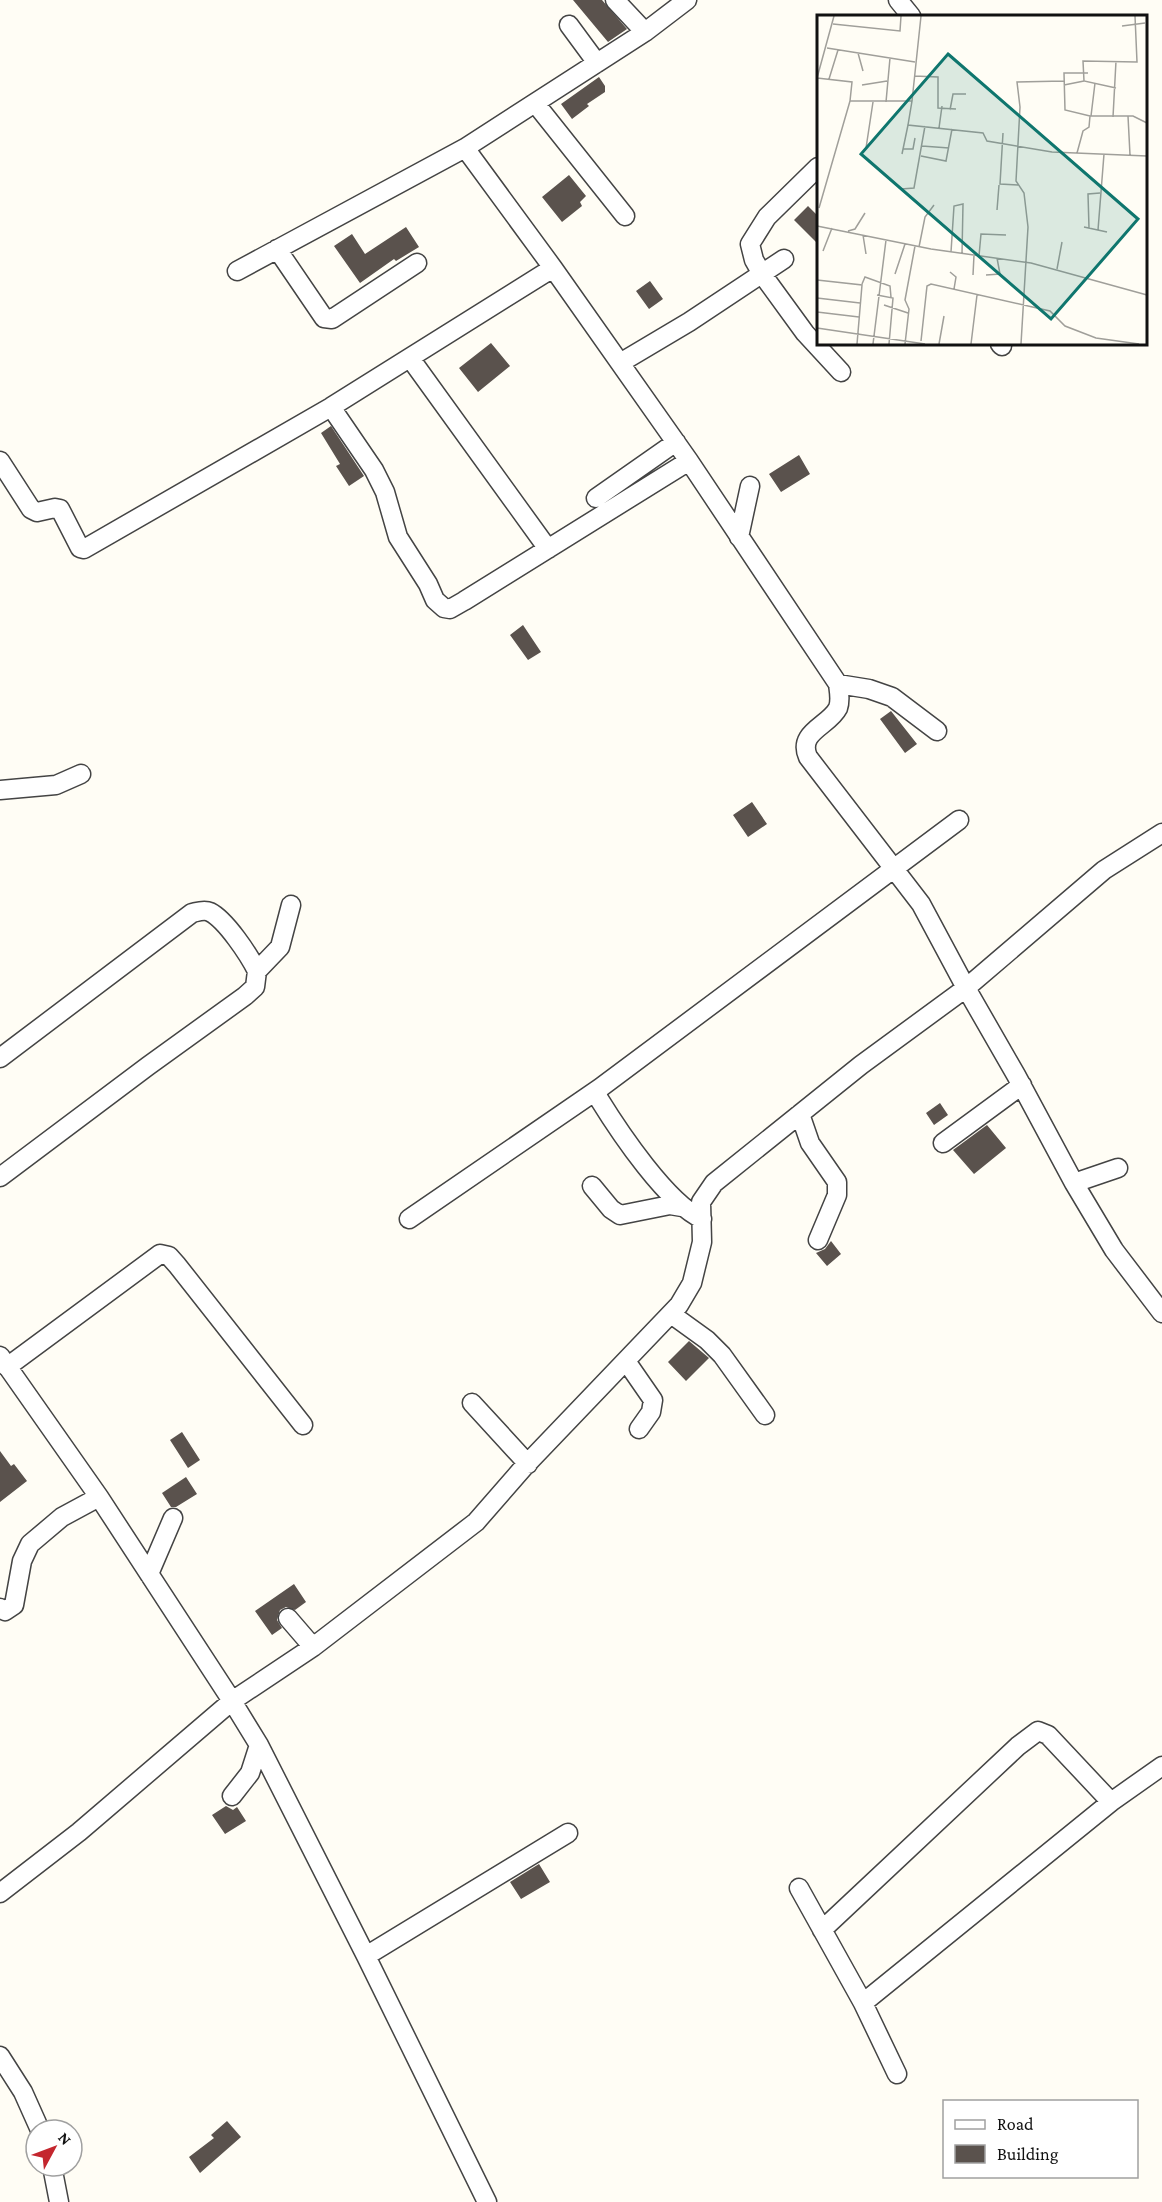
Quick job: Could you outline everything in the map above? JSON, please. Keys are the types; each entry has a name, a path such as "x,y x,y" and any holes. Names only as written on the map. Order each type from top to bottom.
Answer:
{"street":[{"path":"615,0 645,32"},
{"path":"237,271 465,148 645,32 687,0"},
{"path":"898,0 910,15"},
{"path":"569,25 597,63"},
{"path":"535,103 625,216"},
{"path":"465,148 689,460 838,684 840,698 837,709 807,740 805,749 808,757 921,904 1074,1183 1114,1250 1162,1313"},
{"path":"811,183 767,217 750,244 754,260 762,274 812,332"},
{"path":"277,249 324,318 332,319 417,263"},
{"path":"620,363 689,322 784,259"},
{"path":"0,461 31,508 37,512 60,509 80,548 84,549 331,407 553,268"},
{"path":"821,345 841,372"},
{"path":"410,358 548,549"},
{"path":"331,407 374,470 385,492 398,537 428,584 435,600 444,608 450,609 689,460"},
{"path":"596,498 676,442"},
{"path":"739,537 750,486"},
{"path":"838,684 869,689 892,697 937,731"},
{"path":"0,790 56,785 81,774"},
{"path":"409,1219 600,1088 959,820"},
{"path":"0,1893 80,1832 232,1701 313,1647 476,1522 679,1305 692,1283 702,1242 701,1202 714,1183 861,1065 966,988 1104,870 1162,834"},
{"path":"257,971 280,947 291,905"},
{"path":"0,1058 192,914 203,910 209,911 224,924 257,971 258,979 255,987 245,996 0,1178"},
{"path":"943,1143 1022,1085"},
{"path":"600,1088 597,1093 598,1099 661,1185 682,1207 702,1219"},
{"path":"800,1114 810,1143 837,1182 837,1195 818,1240"},
{"path":"1074,1183 1118,1168"},
{"path":"592,1186 611,1209 620,1215 670,1204 682,1207"},
{"path":"303,1425 177,1265 169,1256 160,1254 3,1361 99,1497 259,1745 487,2202"},
{"path":"671,1314 707,1340 722,1355 765,1415"},
{"path":"626,1361 653,1400 651,1412 639,1429"},
{"path":"472,1403 528,1464"},
{"path":"0,1608 5,1611 14,1605 22,1561 30,1544 63,1517 99,1497"},
{"path":"149,1574 173,1518"},
{"path":"288,1618 313,1647"},
{"path":"822,1930 1018,1746 1038,1731 1048,1735 1111,1802"},
{"path":"232,1796 250,1773 259,1745"},
{"path":"863,2003 1111,1802 1162,1766"},
{"path":"366,1956 568,1833"},
{"path":"799,1887 863,2003 897,2074"},
{"path":"0,2056 22,2092 34,2118"},
{"path":"54,2178 59,2202"}],"building":[{"path":"573,0 602,0 627,29 608,42"},
{"path":"599,77 605,86 605,92 587,104 589,106 572,119 561,104"},
{"path":"569,175 586,196 580,202 582,206 562,222 542,197"},
{"path":"808,206 817,215 817,243 794,220"},
{"path":"406,227 419,247 396,261 394,259 360,283 334,246 352,234 365,254"},
{"path":"650,281 663,299 649,309 636,291"},
{"path":"491,343 510,366 478,392 459,368"},
{"path":"331,426 364,476 349,486 336,466 340,464 321,433"},
{"path":"799,455 810,474 781,492 769,474"},
{"path":"523,625 541,652 528,660 510,635"},
{"path":"891,711 917,744 905,753 880,719"},
{"path":"752,802 767,824 748,837 733,815"},
{"path":"940,1103 948,1115 934,1125 926,1113"},
{"path":"987,1125 1006,1148 974,1174 953,1150"},
{"path":"831,1241 841,1254 827,1266 816,1253 825,1249"},
{"path":"689,1341 709,1358 686,1381 668,1362"},
{"path":"182,1432 200,1460 188,1468 170,1440"},
{"path":"0,1451 11,1466 14,1464 27,1481 0,1502"},
{"path":"186,1477 197,1494 176,1507 171,1507 162,1493"},
{"path":"294,1584 306,1602 295,1610 286,1607 280,1610 277,1620 282,1628 272,1635 255,1611"},
{"path":"226,1806 233,1810 237,1807 246,1821 225,1834 212,1815"},
{"path":"539,1864 550,1882 521,1899 510,1882"},
{"path":"227,2121 241,2137 200,2173 189,2157 214,2138 211,2135"}]}
